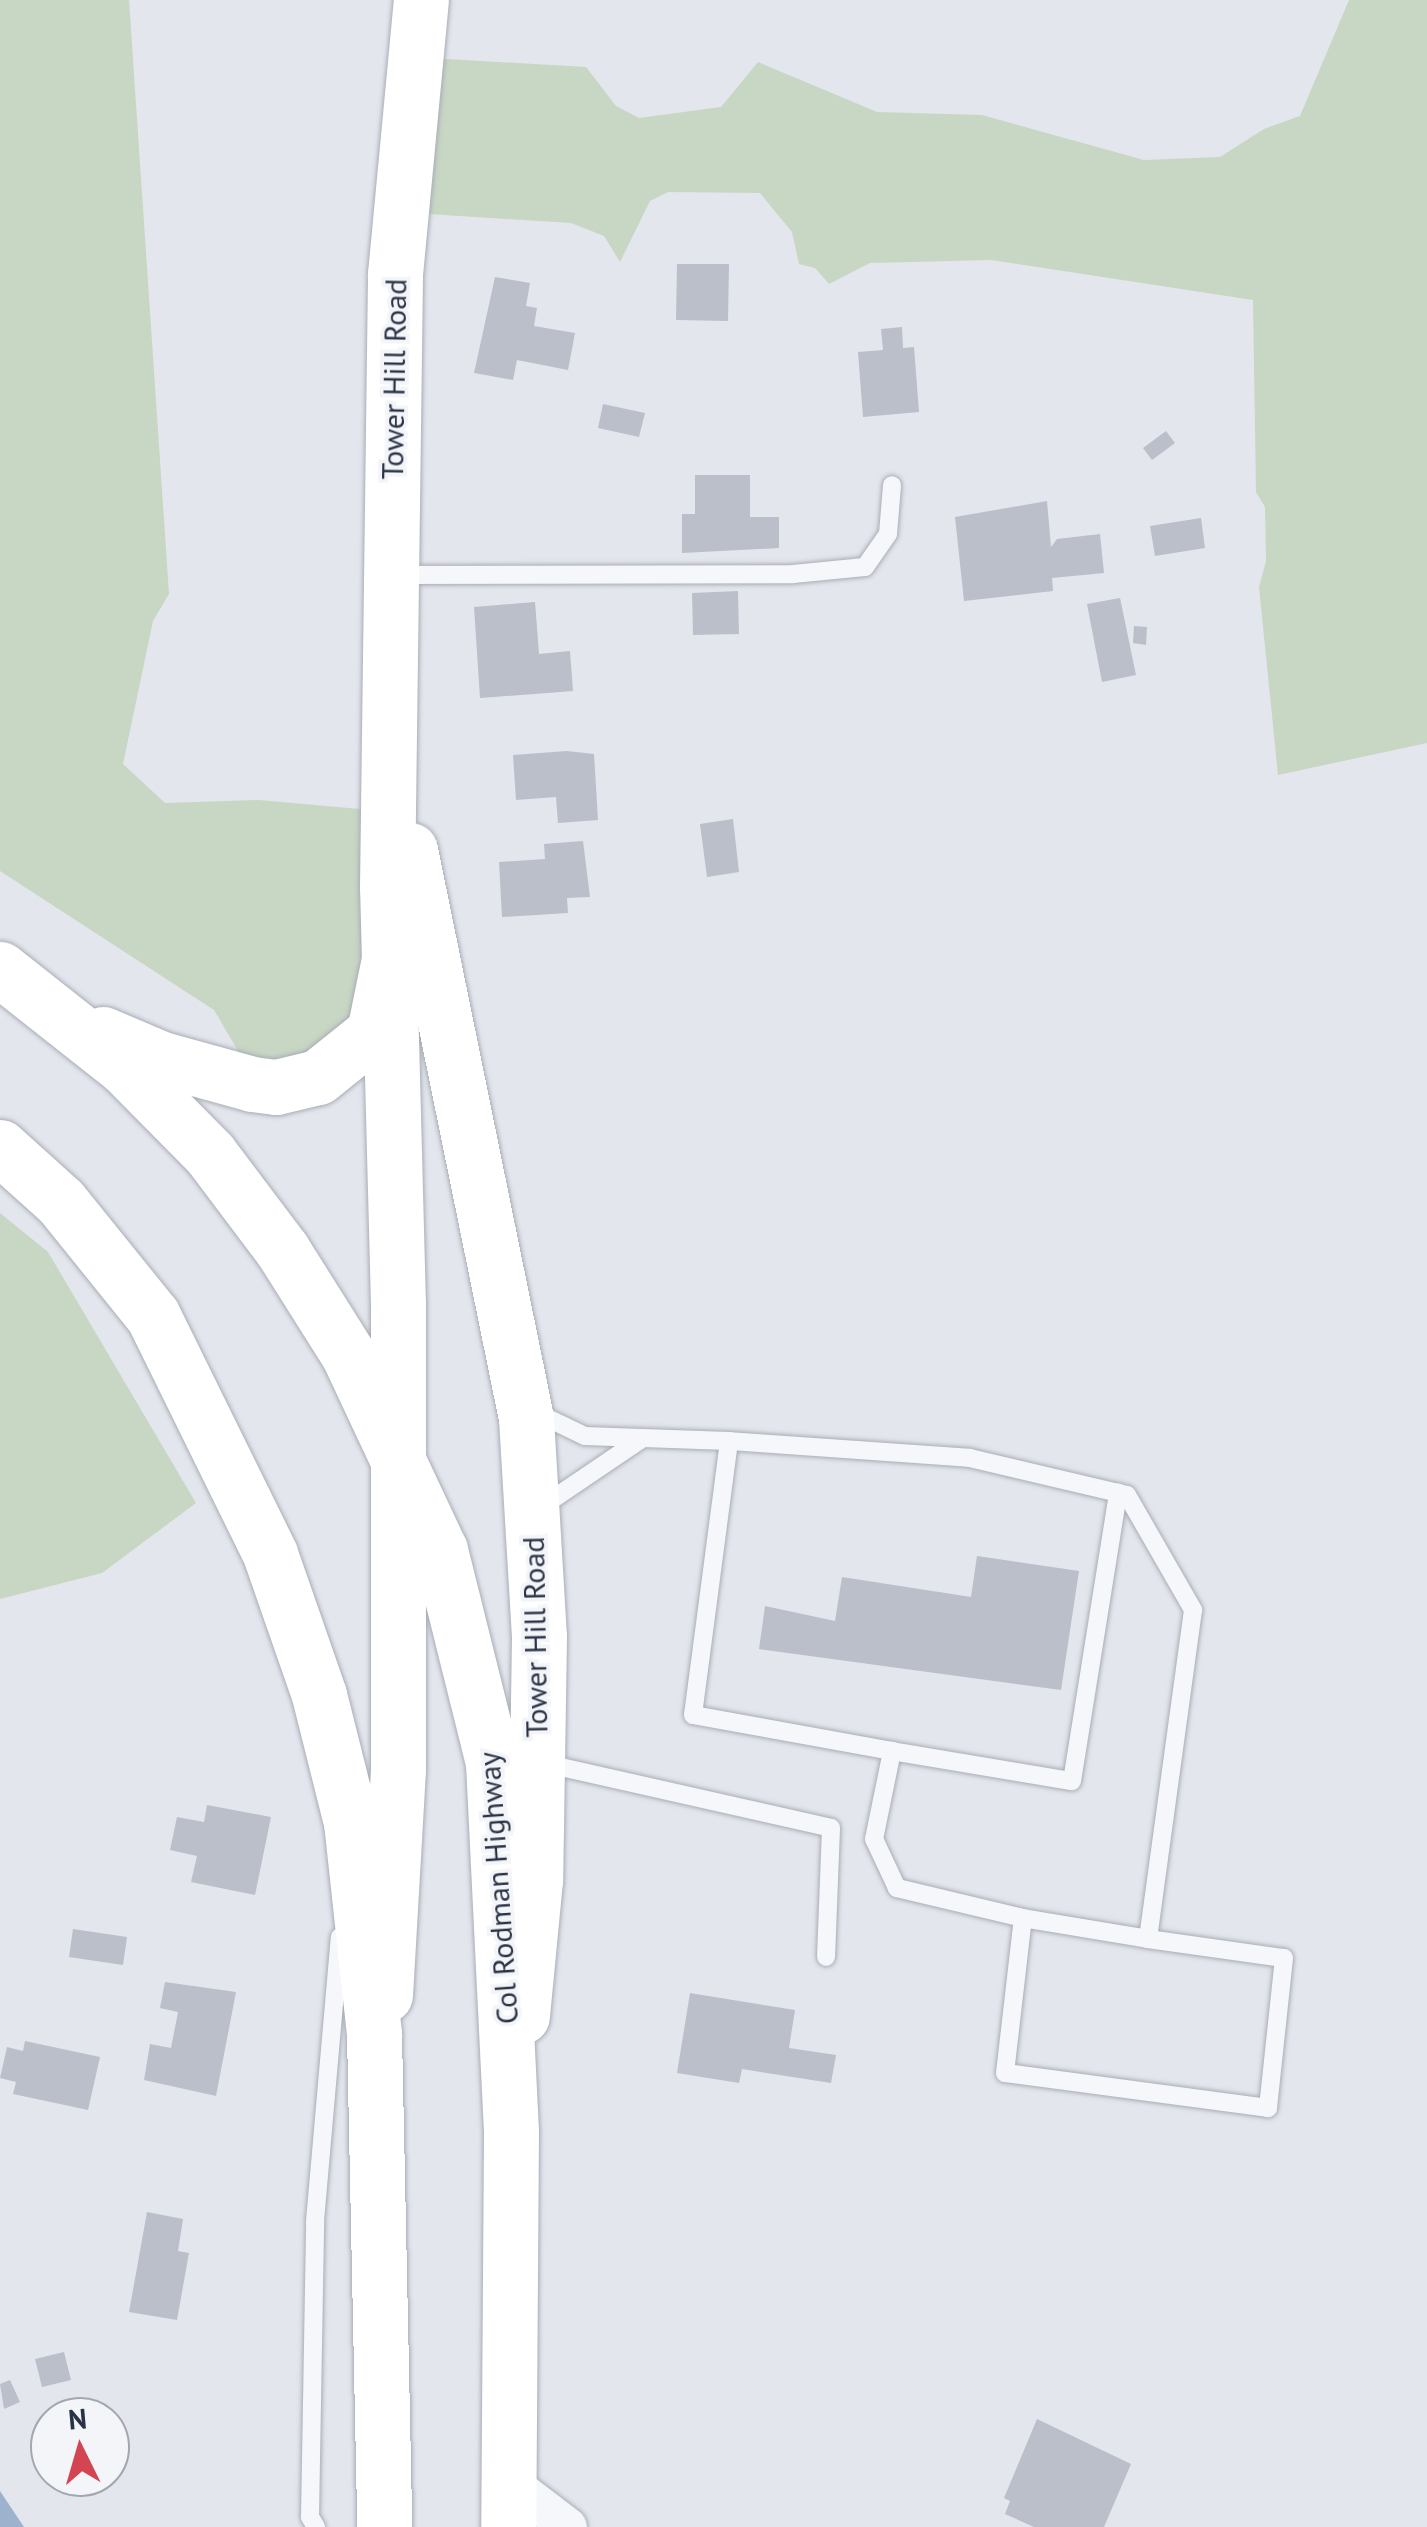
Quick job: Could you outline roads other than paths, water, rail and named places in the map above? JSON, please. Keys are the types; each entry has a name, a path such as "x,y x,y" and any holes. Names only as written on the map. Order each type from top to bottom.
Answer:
{"main road":[{"name":"Tower Hill Road","path":"384,2527 376,2164 398,1769 388,964 394,274 421,0"},
{"name":"Tower Hill Road","path":"391,759 523,1406 532,1514 540,1636 535,1880 511,2132 508,2504"},
{"path":"63,1016 162,1059 276,1086 318,1077 364,1045 374,1032 388,964"},
{"name":"Col Rodman Highway","path":"0,969 124,1066 210,1154 312,1296 396,1450 440,1550 494,1763 511,2132"},
{"path":"0,1147 60,1202 161,1331 270,1554 319,1694 351,1822 374,2034 376,2164"}],"street":[{"path":"508,2504 568,2527"}],"lane":[{"path":"392,575 793,574 865,568 888,534 892,486"},
{"path":"523,1406 585,1436 729,1441 970,1458 1127,1495 1194,1610 1148,1939"},
{"path":"532,1514 640,1440"},
{"path":"729,1441 693,1715 1072,1781 1118,1493"},
{"path":"892,1751 874,1839 897,1888 1022,1918 1284,1958 1268,2108 1005,2072 1022,1918"},
{"path":"537,1762 830,1828 826,1957"},
{"path":"316,2527 310,2516 314,2221 351,1822"}],"water":[{"path":"0,2491 24,2527 0,2527"}]}
